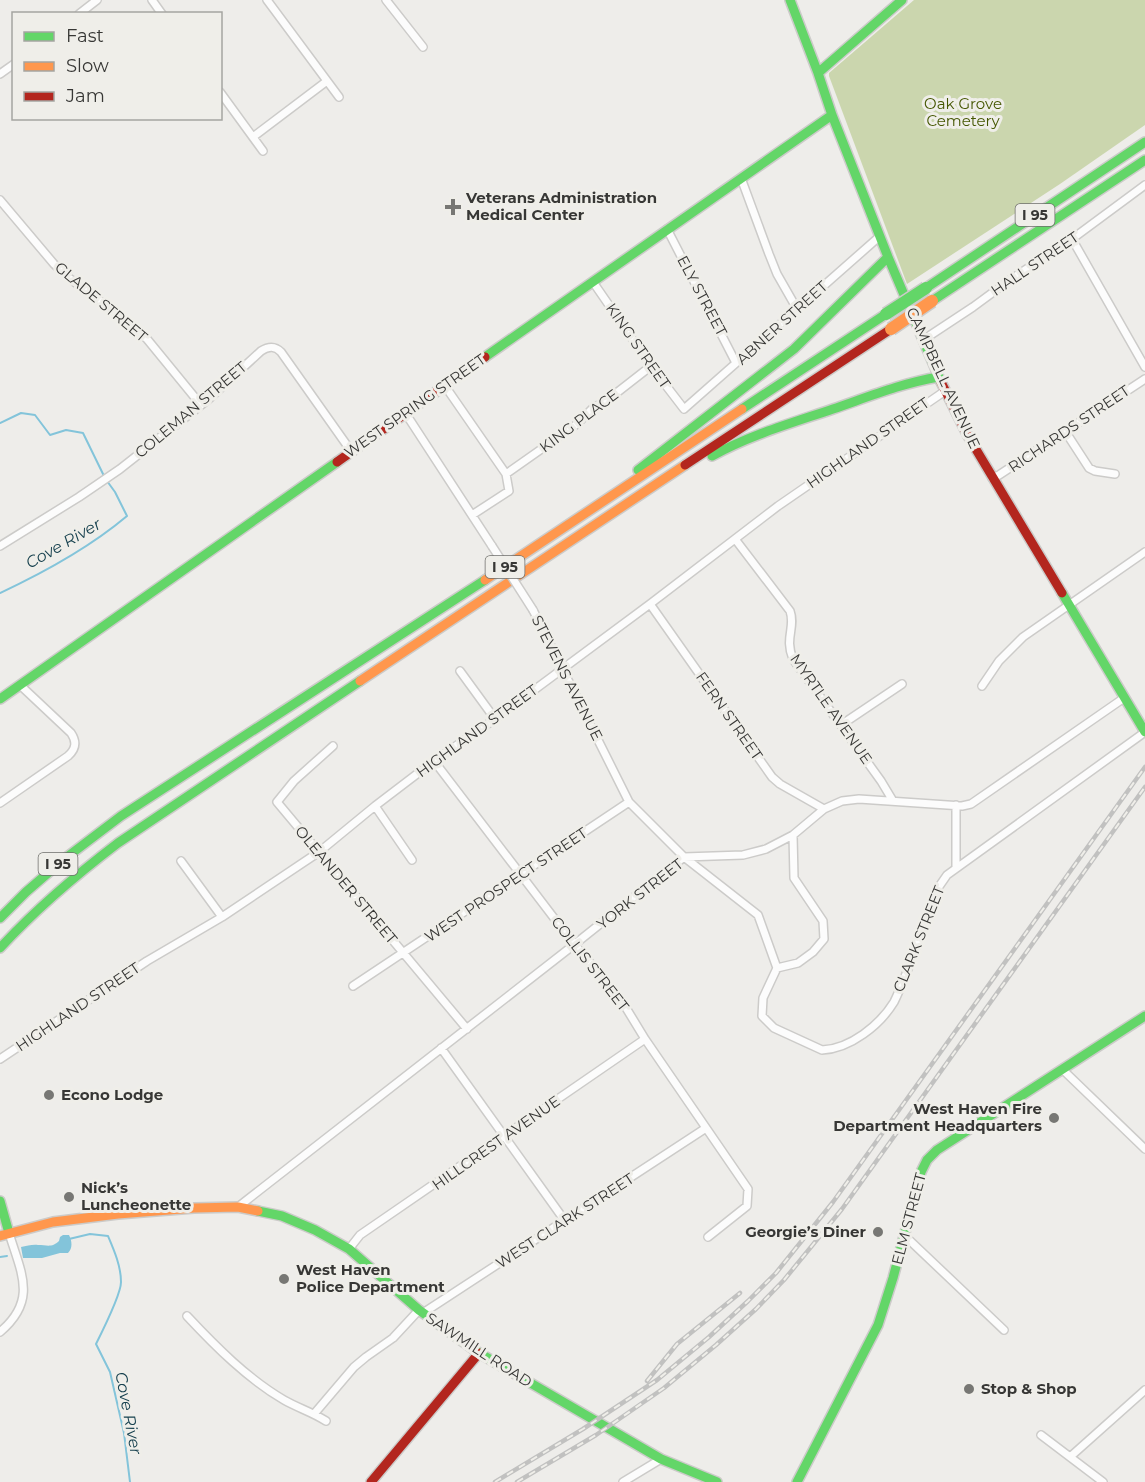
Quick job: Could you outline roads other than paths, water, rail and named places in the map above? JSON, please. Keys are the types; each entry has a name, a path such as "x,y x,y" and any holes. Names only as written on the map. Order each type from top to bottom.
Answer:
{"main road":[{"name":"CAMPBELL AVENUE","path":"790,0 888,257 945,390 992,478 1145,732"},
{"path":"818,73 902,0"},
{"name":"WEST SPRING STREET","path":"0,699 832,115"},
{"name":"I 95","path":"0,918 63,860 115,820 367,658 1145,142"},
{"name":"I 95","path":"0,948 58,890 136,830 1145,160"},
{"path":"540,544 767,371 888,257"},
{"path":"608,517 723,450 774,429 918,380 939,377"},
{"name":"ELM STREET","path":"797,1482 878,1325 921,1172 927,1160 932,1154 1145,1016"},
{"path":"0,1201 4,1234"},
{"name":"SAWMILL ROAD","path":"4,1234 53,1222 194,1208 238,1207 299,1222 349,1249 421,1312 479,1353 661,1459 717,1482"},
{"path":"371,1482 479,1353"}],"street":[{"path":"82,12 97,0"},
{"path":"267,0 339,97"},
{"path":"386,0 423,48"},
{"path":"253,136 327,81"},
{"path":"222,95 263,151"},
{"path":"741,178 768,254 796,309"},
{"name":"HALL STREET","path":"923,340 1072,239 1145,185"},
{"name":"GLADE STREET","path":"0,200 54,264 147,339 201,405"},
{"name":"ELY STREET","path":"667,229 736,363"},
{"name":"ABNER STREET","path":"684,409 880,236"},
{"path":"1072,239 1145,367"},
{"name":"KING STREET","path":"593,282 684,409"},
{"name":"COLEMAN STREET","path":"0,546 120,469 210,398 265,349 274,347 282,352 351,451"},
{"name":"KING PLACE","path":"506,474 577,424 592,409 651,366"},
{"name":"RICHARDS STREET","path":"992,478 1145,379"},
{"path":"444,386 506,474 509,491 472,515"},
{"name":"HIGHLAND STREET","path":"0,1059 147,961 222,917 319,852 434,761 495,719 778,506 945,390"},
{"name":"STEVENS AVENUE","path":"406,414 533,610 629,802 684,857 758,915 777,968"},
{"path":"1065,430 1089,468 1115,474"},
{"name":"MYRTLE AVENUE","path":"735,539 790,611 792,618 788,640 791,654 893,801"},
{"path":"982,686 999,661 1023,637 1145,552"},
{"name":"FERN STREET","path":"650,604 772,777 824,809"},
{"path":"460,671 495,719"},
{"path":"841,725 902,684"},
{"path":"0,802 68,756 75,744 71,733 20,685"},
{"name":"YORK STREET","path":"238,1207 684,857 731,856 766,849 793,835 824,809 842,801 967,805 975,802 1124,698"},
{"name":"CLARK STREET","path":"777,968 763,998 762,1016 774,1028 822,1050 847,1044 857,1038 887,1012 894,1001 938,888 947,875 1145,732"},
{"name":"OLEANDER STREET","path":"333,746 294,781 277,802 467,1029"},
{"name":"COLLIS STREET","path":"434,761 575,944 620,998 645,1039 748,1189 747,1206 708,1237"},
{"name":"WEST PROSPECT STREET","path":"353,986 629,802"},
{"path":"956,805 956,868"},
{"path":"375,806 412,860"},
{"path":"777,968 798,963 813,952 824,939 823,921 794,878 793,835"},
{"path":"181,861 222,917"},
{"name":"HILLCREST AVENUE","path":"349,1249 360,1236 645,1039"},
{"path":"441,1048 564,1221"},
{"path":"1062,1069 1145,1149"},
{"name":"WEST CLARK STREET","path":"314,1414 354,1366 393,1338 421,1312 706,1128"},
{"path":"0,1332 16,1315 24,1289 23,1279 4,1234"},
{"path":"904,1235 1004,1330"},
{"path":"188,1316 209,1339 246,1372 284,1400 326,1421"},
{"path":"1070,1457 1145,1390"},
{"path":"1041,1435 1103,1482"},
{"path":"623,1482 661,1459"}],"water":[{"path":"63,1235 69,1235 71,1240 68,1253 42,1258 23,1258 21,1247 52,1245"}],"waterway":[{"name":"Cove River","path":"0,423 21,413 35,415 50,435 66,430 83,433 104,476"},
{"name":"Cove River","path":"0,593 66,559 127,516 107,481"},
{"name":"Cove River","path":"69,1239 90,1234 108,1236 115,1252 121,1276 120,1288 96,1344 110,1372 124,1433 130,1482"},
{"name":"Cove River","path":"0,1257 7,1256"}],"railway":[{"path":"495,1482 583,1429 657,1380 709,1337 776,1273 833,1202 1145,767"},
{"path":"517,1482 596,1435 664,1388 716,1345 784,1280 842,1209 1145,787"},
{"path":"647,1381 677,1344 740,1293"}],"place":[{"name":"Veterans Administration Medical Center","path":"453,207"},
{"name":"Econo Lodge","path":"49,1095"},
{"name":"West Haven Fire Department Headquarters","path":"1054,1118"},
{"name":"Nick’s Luncheonette","path":"69,1197"},
{"name":"Georgie’s Diner","path":"878,1232"},
{"name":"West Haven Police Department","path":"284,1279"},
{"name":"Stop & Shop","path":"969,1389"}],"park label":[{"name":"Oak Grove Cemetery","path":"963,112"}]}
